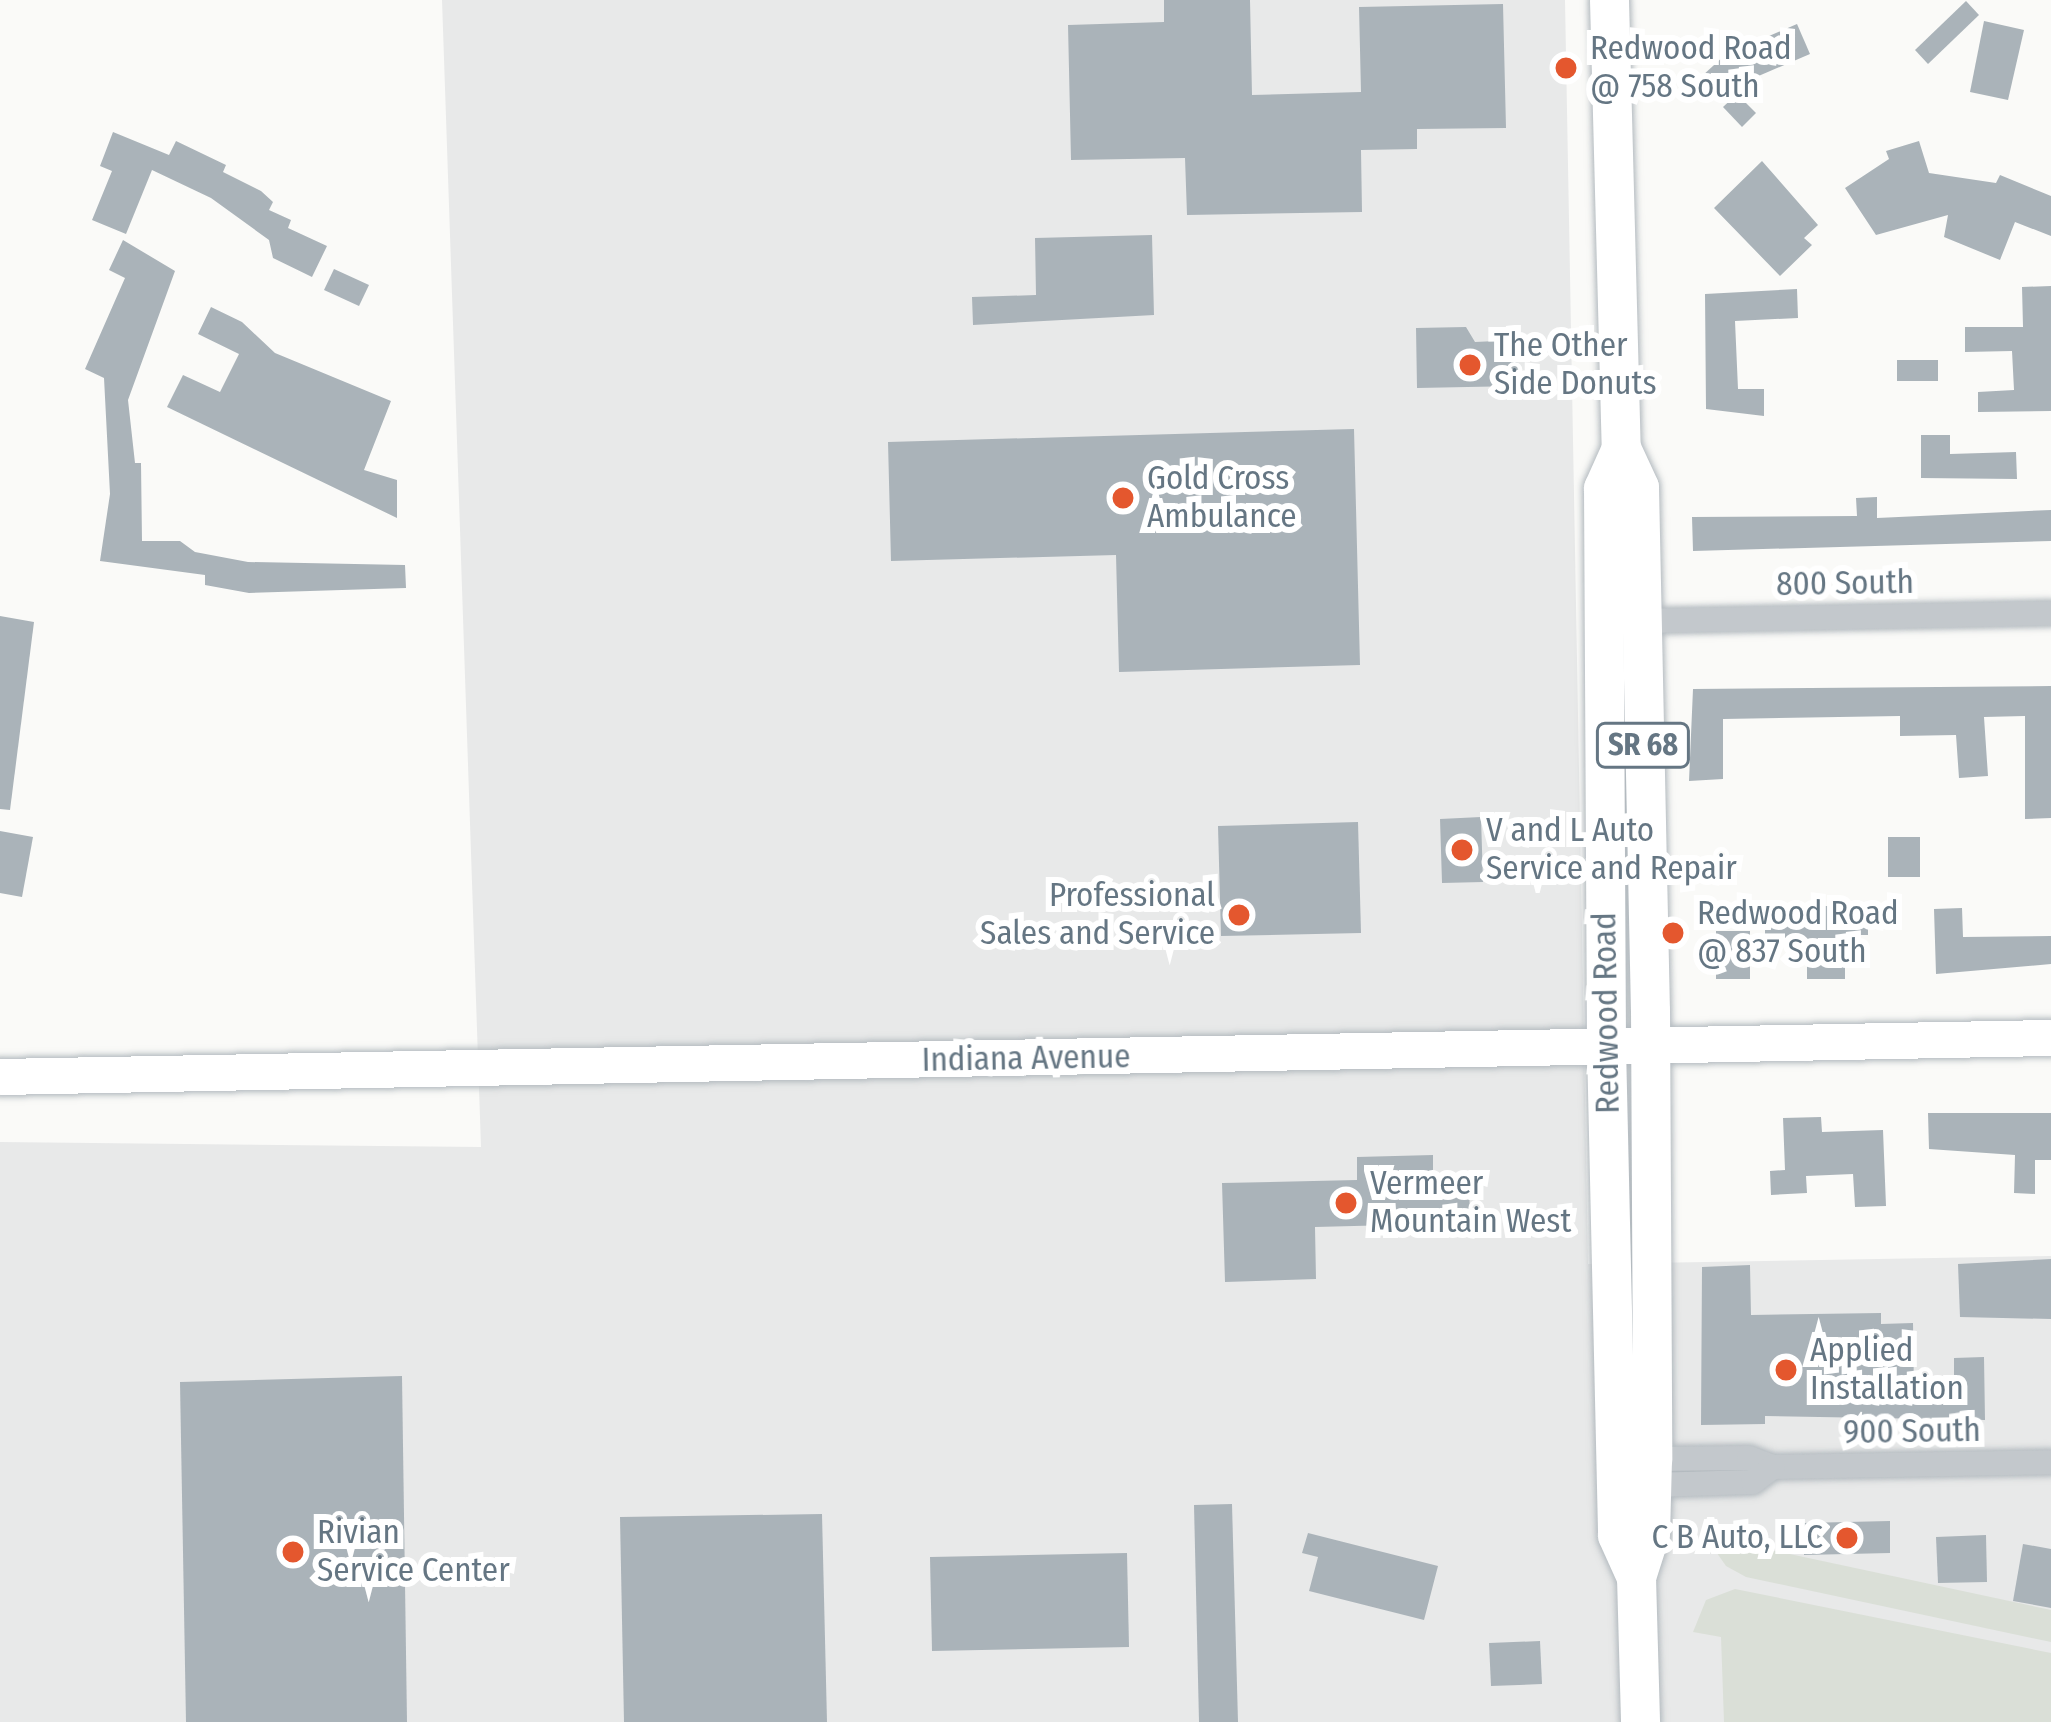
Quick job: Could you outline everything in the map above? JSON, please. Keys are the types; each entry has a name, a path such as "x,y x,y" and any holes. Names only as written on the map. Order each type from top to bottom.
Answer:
{"main road":[{"name":"Redwood Road","path":"1609,0 1621,448 1639,487 1650,1046 1652,1472 1650,1533 1636,1577 1640,1722"},
{"name":"Redwood Road","path":"1621,448 1603,488 1606,1046 1617,1535 1636,1577"}],"street":[{"name":"800 South","path":"1640,622 2051,613"},
{"name":"Indiana Avenue","path":"0,1077 2051,1038"},
{"name":"900 South","path":"1652,1472 1753,1483 1773,1467 2051,1462"}],"shaded area":[{"path":"442,0 1565,0 1588,1264 2051,1256 2051,1722 0,1722 0,1142 481,1147"},
{"path":"1705,1536 2051,1610 2051,1642 1746,1577 1726,1566"},
{"path":"1735,1589 2051,1653 2051,1722 1724,1722 1721,1637 1693,1632 1706,1600"}],"building":[{"path":"1164,0 1250,0 1252,95 1361,92 1359,7 1503,4 1506,128 1417,129 1417,149 1361,150 1362,212 1187,215 1185,158 1071,160 1068,25 1164,22"},
{"path":"1966,1 1979,15 1928,64 1915,50"},
{"path":"1984,21 2024,30 2008,100 1970,92"},
{"path":"1797,24 1810,54 1719,93 1702,76 1725,55"},
{"path":"1737,94 1756,113 1742,127 1723,107"},
{"path":"113,132 169,155 176,141 226,165 223,172 261,191 273,202 269,210 291,220 288,228 327,246 312,277 273,258 269,240 211,198 152,170 126,234 92,220 112,171 100,166"},
{"path":"1919,141 1929,173 1996,183 2000,175 2051,196 2051,236 2015,222 2000,260 1944,237 1948,215 1876,235 1845,188 1889,159 1886,151"},
{"path":"1762,161 1818,225 1804,238 1812,245 1780,276 1714,208"},
{"path":"1152,235 1154,315 973,325 972,297 1036,295 1035,238"},
{"path":"123,240 175,271 128,400 135,463 141,463 142,541 180,541 195,552 248,562 405,565 406,588 249,593 205,585 205,575 100,561 110,494 104,378 85,369 125,278 109,270"},
{"path":"334,269 369,285 359,306 324,290"},
{"path":"2051,286 2051,411 1978,412 1978,392 2014,390 2012,351 1965,352 1965,327 2023,327 2022,287"},
{"path":"1797,289 1798,318 1735,321 1738,389 1764,389 1764,416 1706,409 1705,294"},
{"path":"211,307 242,322 275,353 391,401 364,470 397,480 397,518 167,407 183,375 220,392 239,354 198,334"},
{"path":"1466,327 1475,342 1517,340 1518,386 1417,388 1416,328"},
{"path":"1897,360 1938,360 1938,381 1897,381"},
{"name":"Gold Cross Ambulance","path":"1354,429 1360,665 1119,672 1116,555 891,561 888,442"},
{"path":"1921,435 1950,435 1950,454 2016,452 2017,479 1921,478"},
{"path":"1877,497 1877,518 2051,510 2051,541 1693,551 1692,517 1857,516 1856,498"},
{"path":"0,616 34,622 10,810 0,809"},
{"path":"2051,686 2051,818 2025,819 2025,716 1984,717 1988,776 1959,778 1956,735 1900,736 1900,716 1723,719 1723,779 1689,781 1693,689"},
{"name":"V and L Auto Service and Repair","path":"1481,817 1483,882 1442,883 1440,819"},
{"path":"1358,822 1361,933 1221,936 1218,826"},
{"path":"0,831 33,837 22,897 0,893"},
{"path":"1888,837 1920,837 1920,877 1888,877"},
{"path":"1793,906 1868,906 1868,935 1845,935 1845,979 1807,979 1807,938 1765,938 1765,917 1793,917"},
{"path":"1962,908 1963,937 2051,936 2051,964 1936,974 1934,909"},
{"path":"1716,931 1750,931 1750,979 1716,979"},
{"path":"1928,1113 2051,1113 2051,1160 2035,1160 2035,1194 2014,1193 2015,1155 1929,1149"},
{"path":"1821,1117 1822,1132 1883,1130 1886,1206 1855,1207 1853,1174 1806,1176 1807,1193 1771,1195 1770,1171 1785,1170 1783,1118"},
{"name":"Vermeer Mountain West","path":"1433,1155 1433,1177 1469,1177 1470,1223 1315,1227 1316,1279 1225,1282 1222,1183 1357,1180 1357,1157"},
{"path":"2051,1259 2051,1319 1960,1317 1958,1264"},
{"name":"Applied Installation","path":"1750,1265 1751,1315 1881,1313 1881,1324 1913,1323 1914,1392 1954,1391 1954,1358 1984,1357 1985,1420 1765,1416 1765,1424 1701,1425 1702,1267"},
{"name":"Rivian Service Center","path":"402,1376 407,1722 186,1722 180,1382"},
{"path":"1232,1504 1238,1722 1199,1722 1194,1505"},
{"path":"822,1514 827,1722 624,1722 620,1517"},
{"name":"C B Auto, LLC","path":"1890,1521 1890,1553 1804,1555 1803,1523"},
{"path":"1308,1533 1438,1566 1424,1620 1309,1591 1318,1557 1302,1553"},
{"path":"1986,1535 1987,1582 1938,1583 1936,1537"},
{"path":"2023,1544 2051,1549 2051,1608 2013,1601"},
{"path":"1127,1553 1129,1647 932,1651 930,1557"},
{"path":"1540,1641 1542,1684 1491,1686 1489,1643"}],"place":[{"name":"Redwood Road @ 758 South","path":"1566,68"},
{"name":"The Other Side Donuts","path":"1470,365"},
{"name":"Gold Cross Ambulance","path":"1123,498"},
{"name":"V and L Auto Service and Repair","path":"1462,850"},
{"name":"Professional Sales and Service","path":"1239,915"},
{"name":"Redwood Road @ 837 South","path":"1673,933"},
{"name":"Vermeer Mountain West","path":"1346,1203"},
{"name":"Applied Installation","path":"1786,1370"},
{"name":"C B Auto, LLC","path":"1847,1538"},
{"name":"Rivian Service Center","path":"293,1552"}]}
